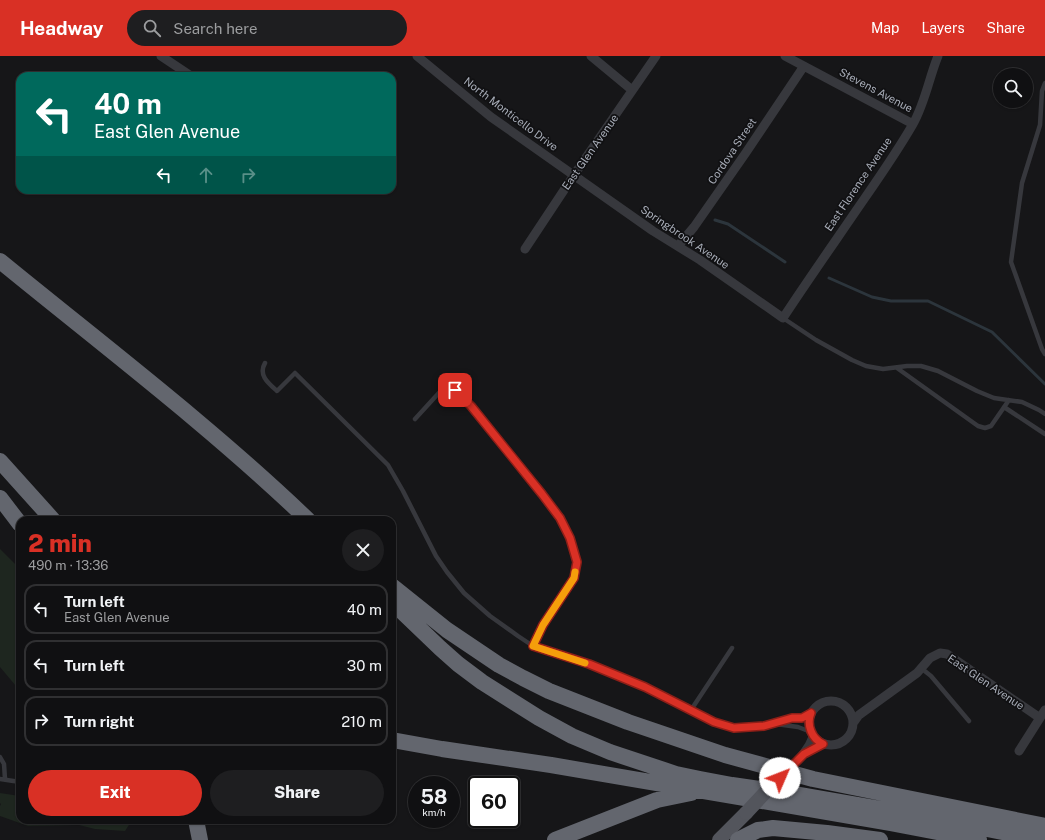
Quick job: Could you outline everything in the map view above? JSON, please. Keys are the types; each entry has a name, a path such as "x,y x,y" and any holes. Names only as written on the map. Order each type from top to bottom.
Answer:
{"highway":[{"path":"0,261 136,371 232,452 304,516"},
{"path":"136,371 201,416 254,459 317,516"},
{"path":"0,461 49,516"},
{"path":"0,498 16,519"},
{"path":"396,589 447,630 499,665 542,688 600,712 724,755 813,780 1045,826"},
{"path":"396,606 458,664 482,682 539,718 610,752 676,774 700,779 932,818 1043,840"},
{"path":"396,741 551,765 891,823 979,840"},
{"path":"555,840 657,800 686,793 705,792"},
{"path":"197,824 200,840"},
{"path":"738,840 758,830 772,828 880,840"}],"main road":[{"name":"East Glen Avenue","path":"719,840 774,783 787,772"}],"street":[{"path":"161,56 185,72"},
{"name":"North Monticello Drive","path":"417,56 427,59 491,117 574,174"},
{"path":"591,56 632,90"},
{"name":"East Glen Avenue","path":"525,249 574,174 656,56"},
{"name":"Stevens Avenue","path":"785,56 913,124"},
{"name":"East Florence Avenue","path":"783,318 881,174 913,124 920,110 932,70 938,56"},
{"name":"Cordova Street","path":"678,246 703,215 804,66"},
{"name":"Springbrook Avenue","path":"574,174 653,231 678,246 783,318"},
{"name":"East Glen Avenue","path":"804,754 823,744 836,745 843,742 853,731 854,722 859,715 917,673 930,658 940,653 947,654 1042,714"},
{"name":"East Glen Avenue","path":"787,772 811,744 812,734 809,724 810,716 813,709 818,704 832,700 845,705 862,707 876,703"},
{"path":"845,705 850,710 854,722"},
{"path":"1019,751 1042,714"},
{"path":"812,734 823,744"}],"lane":[{"path":"1045,83 1042,91 1040,125 1022,183 1011,262 1045,354"},
{"path":"783,318 816,340 866,366 883,369 921,366 938,371 994,398 1022,402 1045,414"},
{"path":"265,363 262,367 262,374 268,384 277,391 295,373 388,465 436,556 447,572 464,593 490,616 533,646 589,664 645,687 714,722 734,728 764,726 770,723 792,718 802,718 811,713"},
{"path":"897,368 978,426 984,428 991,426 1009,400"},
{"path":"415,419 447,384 471,406 560,518 570,538 577,562 574,578 543,625 533,646"},
{"path":"1004,407 1045,434"},
{"path":"691,710 732,648"},
{"path":"921,668 931,676 969,721"},
{"path":"770,723 798,727 812,734"},
{"path":"0,757 4,764 2,779 16,781"}],"shaded area":[{"path":"0,549 16,565 16,686 0,667"},
{"path":"0,793 16,795 16,822 0,816"},
{"path":"22,824 129,824 125,831 95,829 79,825 28,826"}],"waterway":[{"path":"715,220 728,224 785,262"},
{"path":"829,278 872,297 891,301 928,301 992,332 1045,384"}],"slow traffic":[{"path":"575,572 574,578 543,625 533,646 585,663"}],"route":[{"path":"455,390 471,406 542,494 560,518 570,538 577,562 574,578 543,625 533,646 589,664 645,687 714,722 734,728 764,726 770,723 792,718 802,718 811,713 809,724 811,732 813,737 823,744 804,754 780,778"}]}
